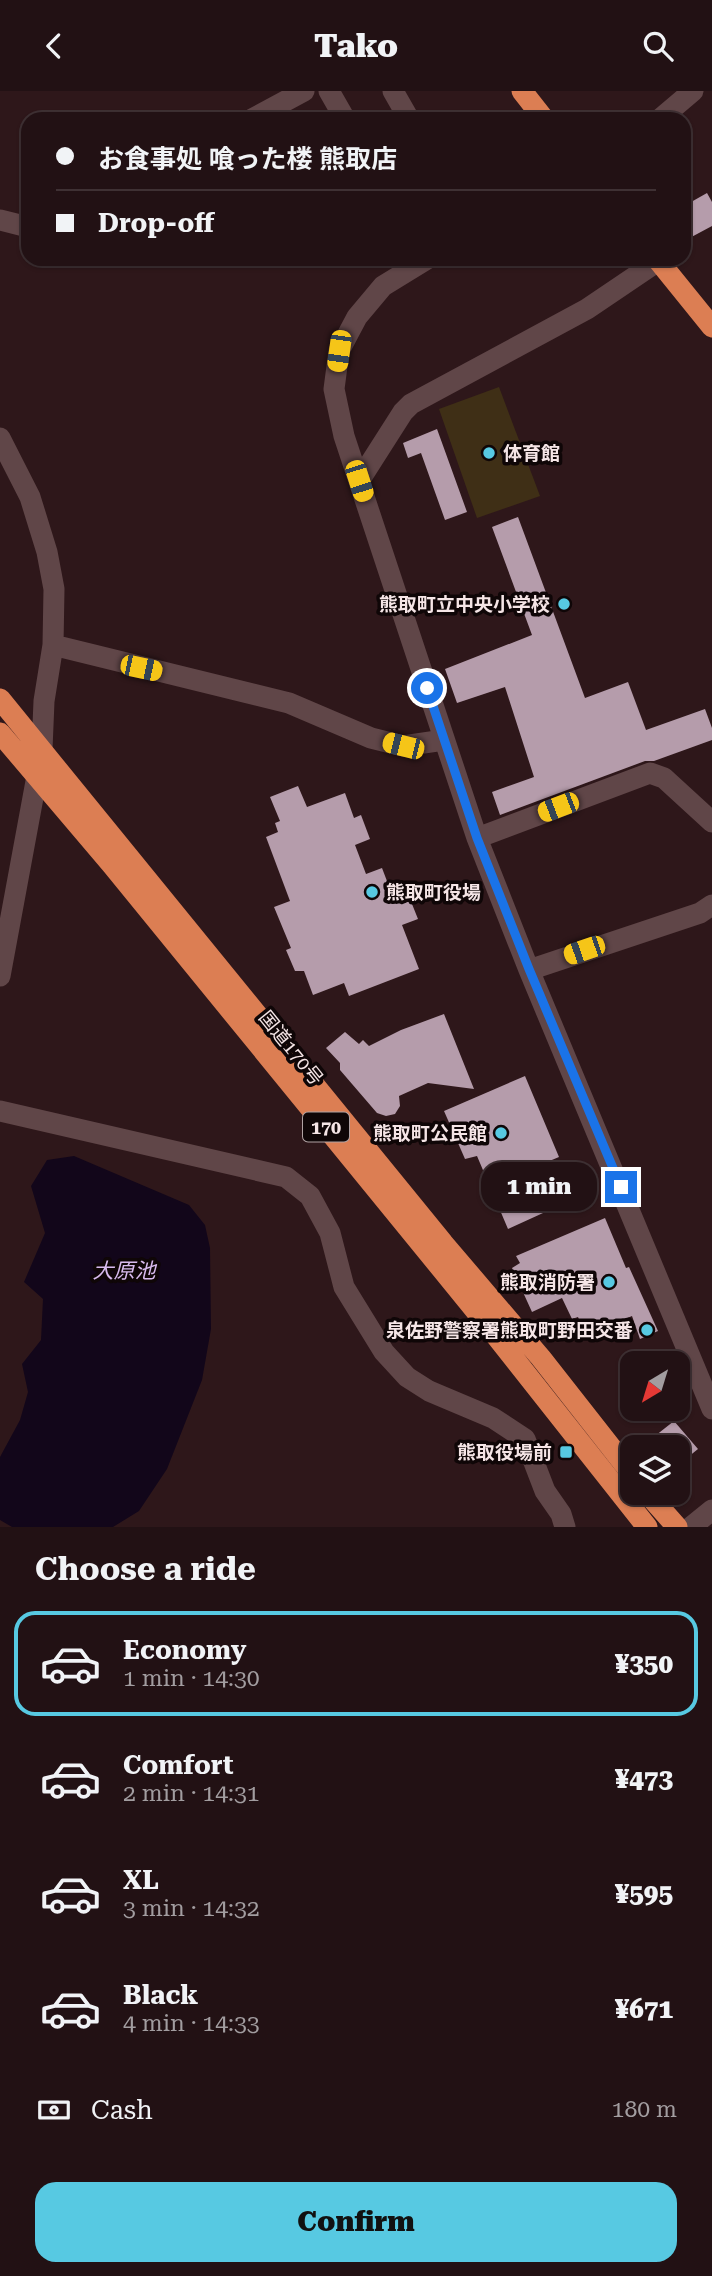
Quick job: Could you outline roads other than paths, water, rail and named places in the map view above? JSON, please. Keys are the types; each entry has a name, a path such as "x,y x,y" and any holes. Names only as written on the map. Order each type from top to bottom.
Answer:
{"highway":[{"path":"522,91 538,112"},
{"path":"663,266 712,327"},
{"name":"国道170号","path":"0,699 443,1243 541,1358 620,1459"},
{"name":"国道170号","path":"0,733 112,865 493,1332 647,1527"},
{"path":"658,1505 677,1527"}],"street":[{"path":"265,112 304,91"},
{"path":"329,91 341,112"},
{"path":"393,91 405,112"},
{"path":"668,112 693,91"},
{"path":"0,220 21,224"},
{"path":"415,266 383,286 357,317 339,351 334,389 344,436 477,838 712,1409"},
{"path":"359,481 403,412 411,404 587,309 649,266"},
{"path":"0,438 30,497 47,552 54,589 53,645 44,701 42,749 0,976"},
{"path":"53,645 289,703 372,738 403,746 444,740"},
{"path":"477,838 650,773 664,778 712,823"},
{"path":"529,969 700,913 712,905"},
{"path":"0,1111 286,1177 310,1196 330,1234 344,1287 384,1352 407,1377 429,1391 493,1418 525,1439 545,1491 561,1514 565,1527"},
{"path":"691,1527 712,1510"}],"water":[{"name":"大原池","path":"74,1156 189,1205 205,1225 210,1248 211,1329 202,1380 167,1469 139,1511 113,1527 12,1527 0,1520 0,1457 20,1420 28,1392 22,1364 41,1340 43,1299 24,1282 45,1233 31,1186 47,1160"}],"place":[{"name":"体育館","path":"489,453"},
{"name":"熊取町立中央小学校","path":"564,604"},
{"name":"熊取町役場","path":"372,892"},
{"name":"熊取町公民館","path":"501,1133"},
{"name":"熊取消防署","path":"609,1282"},
{"name":"泉佐野警察署熊取町野田交番","path":"647,1330"},
{"name":"熊取役場前","path":"566,1452"}]}
